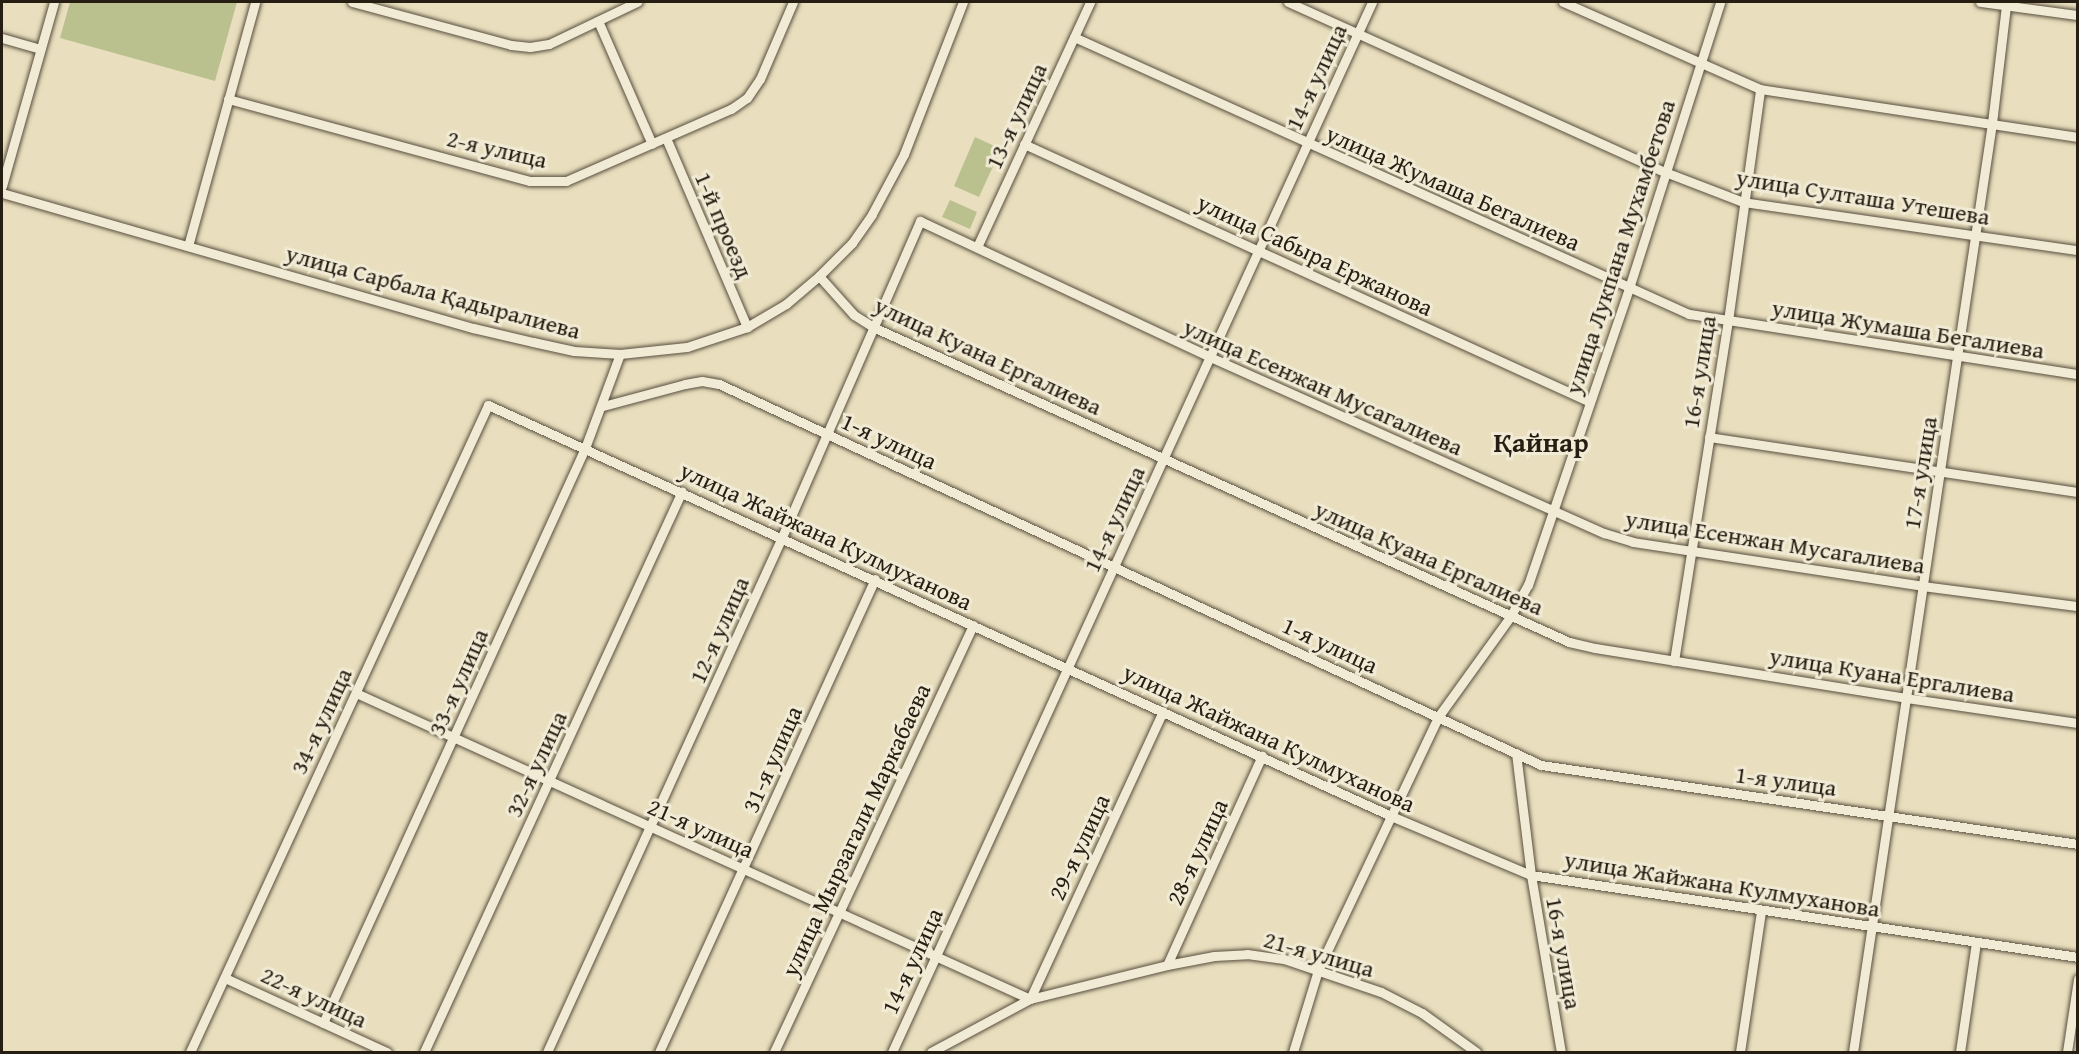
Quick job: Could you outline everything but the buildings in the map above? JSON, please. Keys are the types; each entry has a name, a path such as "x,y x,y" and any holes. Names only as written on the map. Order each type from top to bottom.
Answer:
{"street":[{"path":"2,186 54,2"},
{"path":"188,246 255,2"},
{"path":"352,2 511,45 530,47 549,44 637,2"},
{"name":"2-я улица","path":"228,99 530,181 566,181 730,109 747,98 760,79 793,2"},
{"name":"улица Сарбала Қадыралиева","path":"2,194 473,328 574,351 620,354 687,347 747,327 786,304 819,276 852,243 872,214 904,154 963,2"},
{"name":"13-я улица","path":"977,247 1090,2"},
{"name":"улица Султаша Утешева","path":"1288,2 1665,172 1743,202 2078,250"},
{"name":"14-я улица","path":"892,1053 1372,2"},
{"path":"1563,2 1760,89 2078,137"},
{"name":"улица Лукпана Мухамбетова","path":"1293,1053 1318,970 1438,717 1510,617 1528,585 1629,288 1720,2"},
{"path":"1980,2 2078,15"},
{"name":"17-я улица","path":"1853,1053 1976,234 2006,6"},
{"path":"598,21 652,144"},
{"name":"улица Жумаша Бегалиева","path":"1074,37 1307,144 1689,314 2078,374"},
{"path":"2,38 40,49"},
{"name":"16-я улица","path":"1674,661 1728,321 1760,89"},
{"name":"1-й проезд","path":"666,138 747,327"},
{"name":"улица Сабыра Ержанова","path":"1024,144 1590,402"},
{"name":"улица Есенжан Мусагалиева","path":"920,221 1210,357 1554,512 1633,542 1692,549 1923,586 2078,606"},
{"name":"12-я улица","path":"547,1053 652,827 828,435 920,221"},
{"name":"улица Куана Ергалиева","path":"819,276 854,315 873,327 1569,642 1906,698 2078,723"},
{"name":"33-я улица","path":"323,1023 585,448 603,406 620,354"},
{"name":"1-я улица","path":"603,406 702,381 719,384 1541,765 2078,844"},
{"name":"улица Жайжана Кулмуханова","path":"488,405 682,491 1391,816 1531,875 2078,957"},
{"name":"34-я улица","path":"190,1053 488,405"},
{"path":"1709,437 2078,492"},
{"name":"32-я улица","path":"424,1053 682,491"},
{"name":"31-я улица","path":"659,1053 875,579"},
{"name":"улица Мырзагали Маркабаева","path":"774,1053 973,625"},
{"name":"21-я улица","path":"356,693 1030,999"},
{"name":"29-я улица","path":"1030,999 1163,711"},
{"name":"16-я улица","path":"1516,753 1531,875 1562,1053"},
{"name":"28-я улица","path":"1167,965 1262,756"},
{"path":"1740,1053 1761,911"},
{"path":"1960,1053 1976,942"},
{"name":"21-я улица","path":"931,1053 1030,999 1167,965 1214,956 1247,954 1284,959 1381,992 1422,1013 1476,1053"},
{"name":"22-я улица","path":"225,978 387,1053"},
{"path":"2067,1053 2078,979"}],"green space":[{"path":"70,2 237,2 215,81 60,38"},
{"path":"975,137 1001,149 979,197 954,186"},
{"path":"950,200 977,212 970,229 942,217"}],"district":[{"name":"Қайнар","path":"1541,443"}]}
